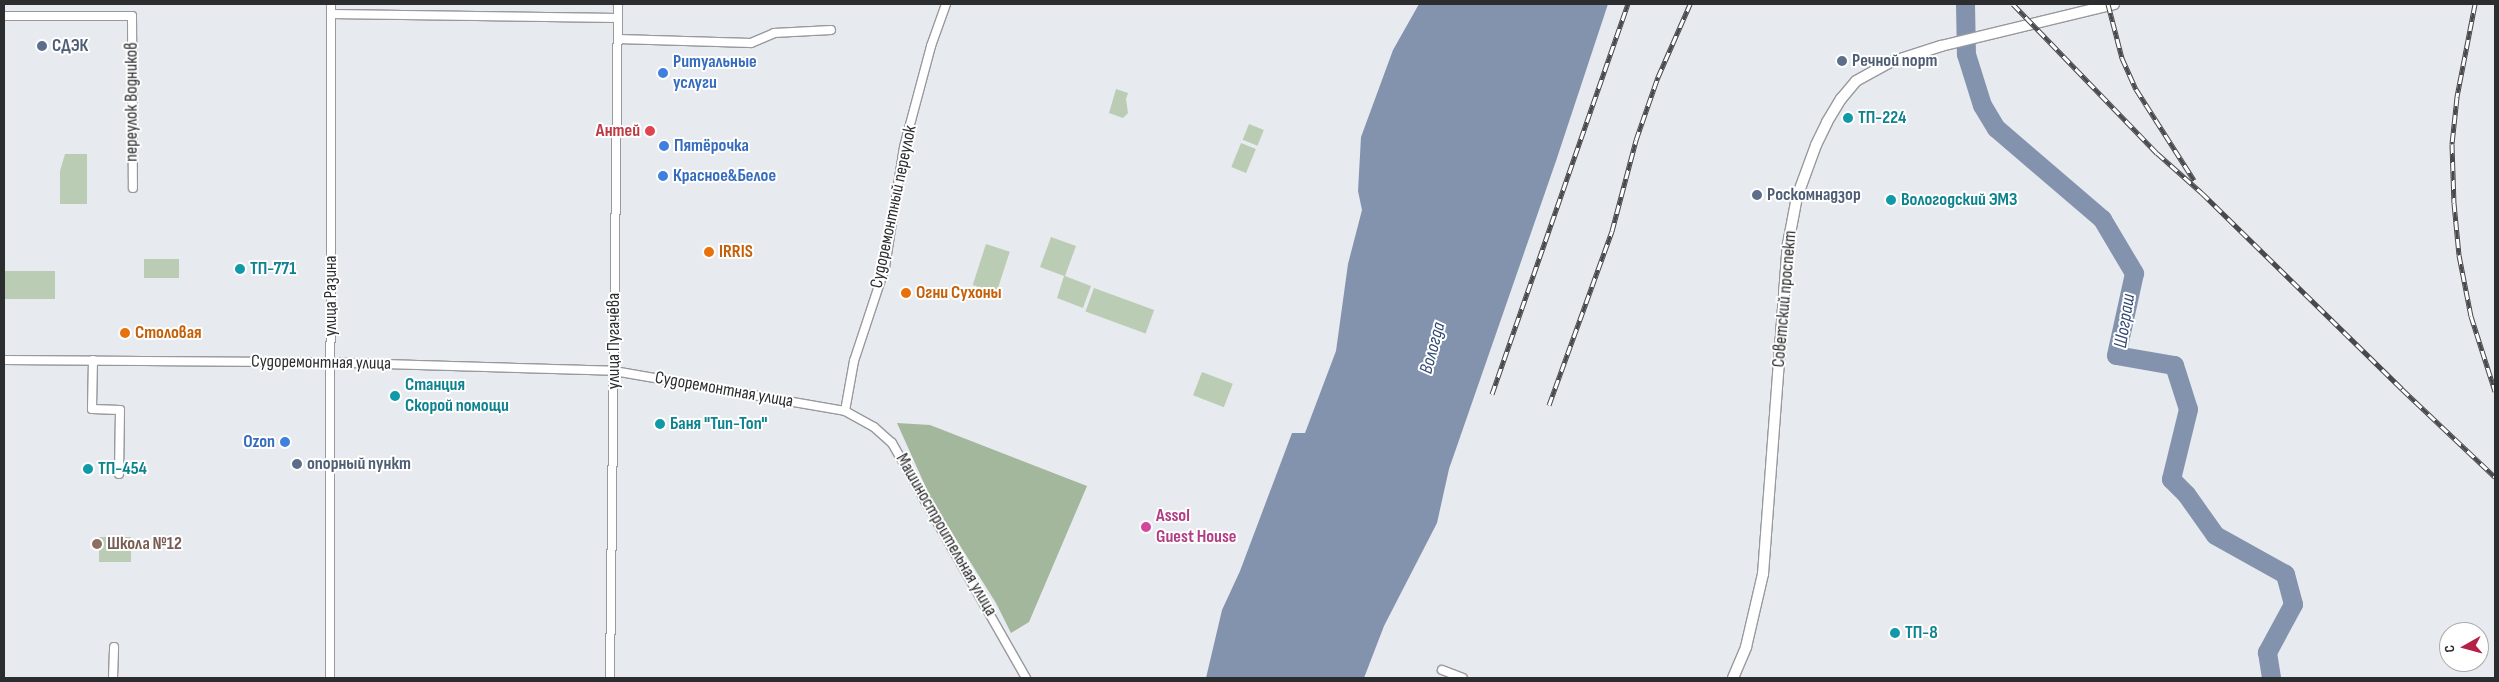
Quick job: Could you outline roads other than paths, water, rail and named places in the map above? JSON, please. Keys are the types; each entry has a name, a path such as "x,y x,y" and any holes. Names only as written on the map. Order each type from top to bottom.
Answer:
{"street":[{"name":"улица Разина","path":"330,678 331,4"},
{"name":"улица Пугачёва","path":"610,678 618,4"},
{"name":"Судоремонтный переулок","path":"845,411 854,361 885,266 904,147 931,46 946,4"},
{"name":"Советский проспект","path":"1734,678 1746,647 1763,574 1787,251 1797,197 1816,144 1827,122 1841,98 1856,81 1888,62 1941,46 2114,4"},
{"path":"331,14 618,18"},
{"name":"переулок Водников","path":"4,16 132,16 133,188"},
{"path":"618,39 751,43 774,33 831,30"},
{"name":"Судоремонтная улица","path":"4,360 331,363 614,371 845,411"},
{"path":"93,360 92,409 120,410 119,474"},
{"name":"Машиностроительная улица","path":"845,411 874,426 892,443 1026,678"},
{"path":"112,678 114,648"},
{"path":"1442,670 1463,678"}],"water":[{"name":"Вологда","path":"1419,4 1608,4 1556,161 1449,469 1437,523 1384,626 1364,678 1206,678 1222,610 1240,571 1292,433 1305,433 1336,351 1348,264 1362,210 1358,191 1361,137 1393,50"}],"waterway":[{"name":"Шограш","path":"1965,4 1966,54 1982,105 1996,128 2102,219 2134,273 2116,355 2174,365 2188,409 2171,479 2186,494 2215,535 2285,574 2293,604 2267,652 2271,678"}],"railway":[{"path":"1492,394 1628,4"},
{"path":"1549,405 1612,231 1636,140 1658,77 1690,4"},
{"path":"2013,4 2157,153 2202,193 2402,389 2495,477"},
{"path":"2108,4 2122,58 2136,89 2194,180"},
{"path":"2475,4 2457,97 2452,144 2454,203 2459,255 2471,316 2495,391"}],"place":[{"name":"СДЭК","path":"42,46"},
{"name":"Речной порт","path":"1842,61"},
{"name":"Ритуальные услуги","path":"663,73"},
{"name":"ТП-224","path":"1848,118"},
{"name":"Антей","path":"650,131"},
{"name":"Пятёрочка","path":"664,146"},
{"name":"Красное&Белое","path":"663,176"},
{"name":"Роскомнадзор","path":"1757,195"},
{"name":"Вологодский ЭМЗ","path":"1891,200"},
{"name":"IRRIS","path":"709,252"},
{"name":"ТП-771","path":"240,269"},
{"name":"Огни Сухоны","path":"906,293"},
{"name":"Столовая","path":"125,333"},
{"name":"Станция Скорой помощи","path":"395,396"},
{"name":"Баня \"Тип-Топ\"","path":"660,424"},
{"name":"Ozon","path":"285,442"},
{"name":"опорный пункт","path":"297,464"},
{"name":"ТП-454","path":"88,469"},
{"name":"Assol Guest House","path":"1146,527"},
{"name":"Школа №12","path":"97,544"},
{"name":"ТП-8","path":"1895,633"}]}
